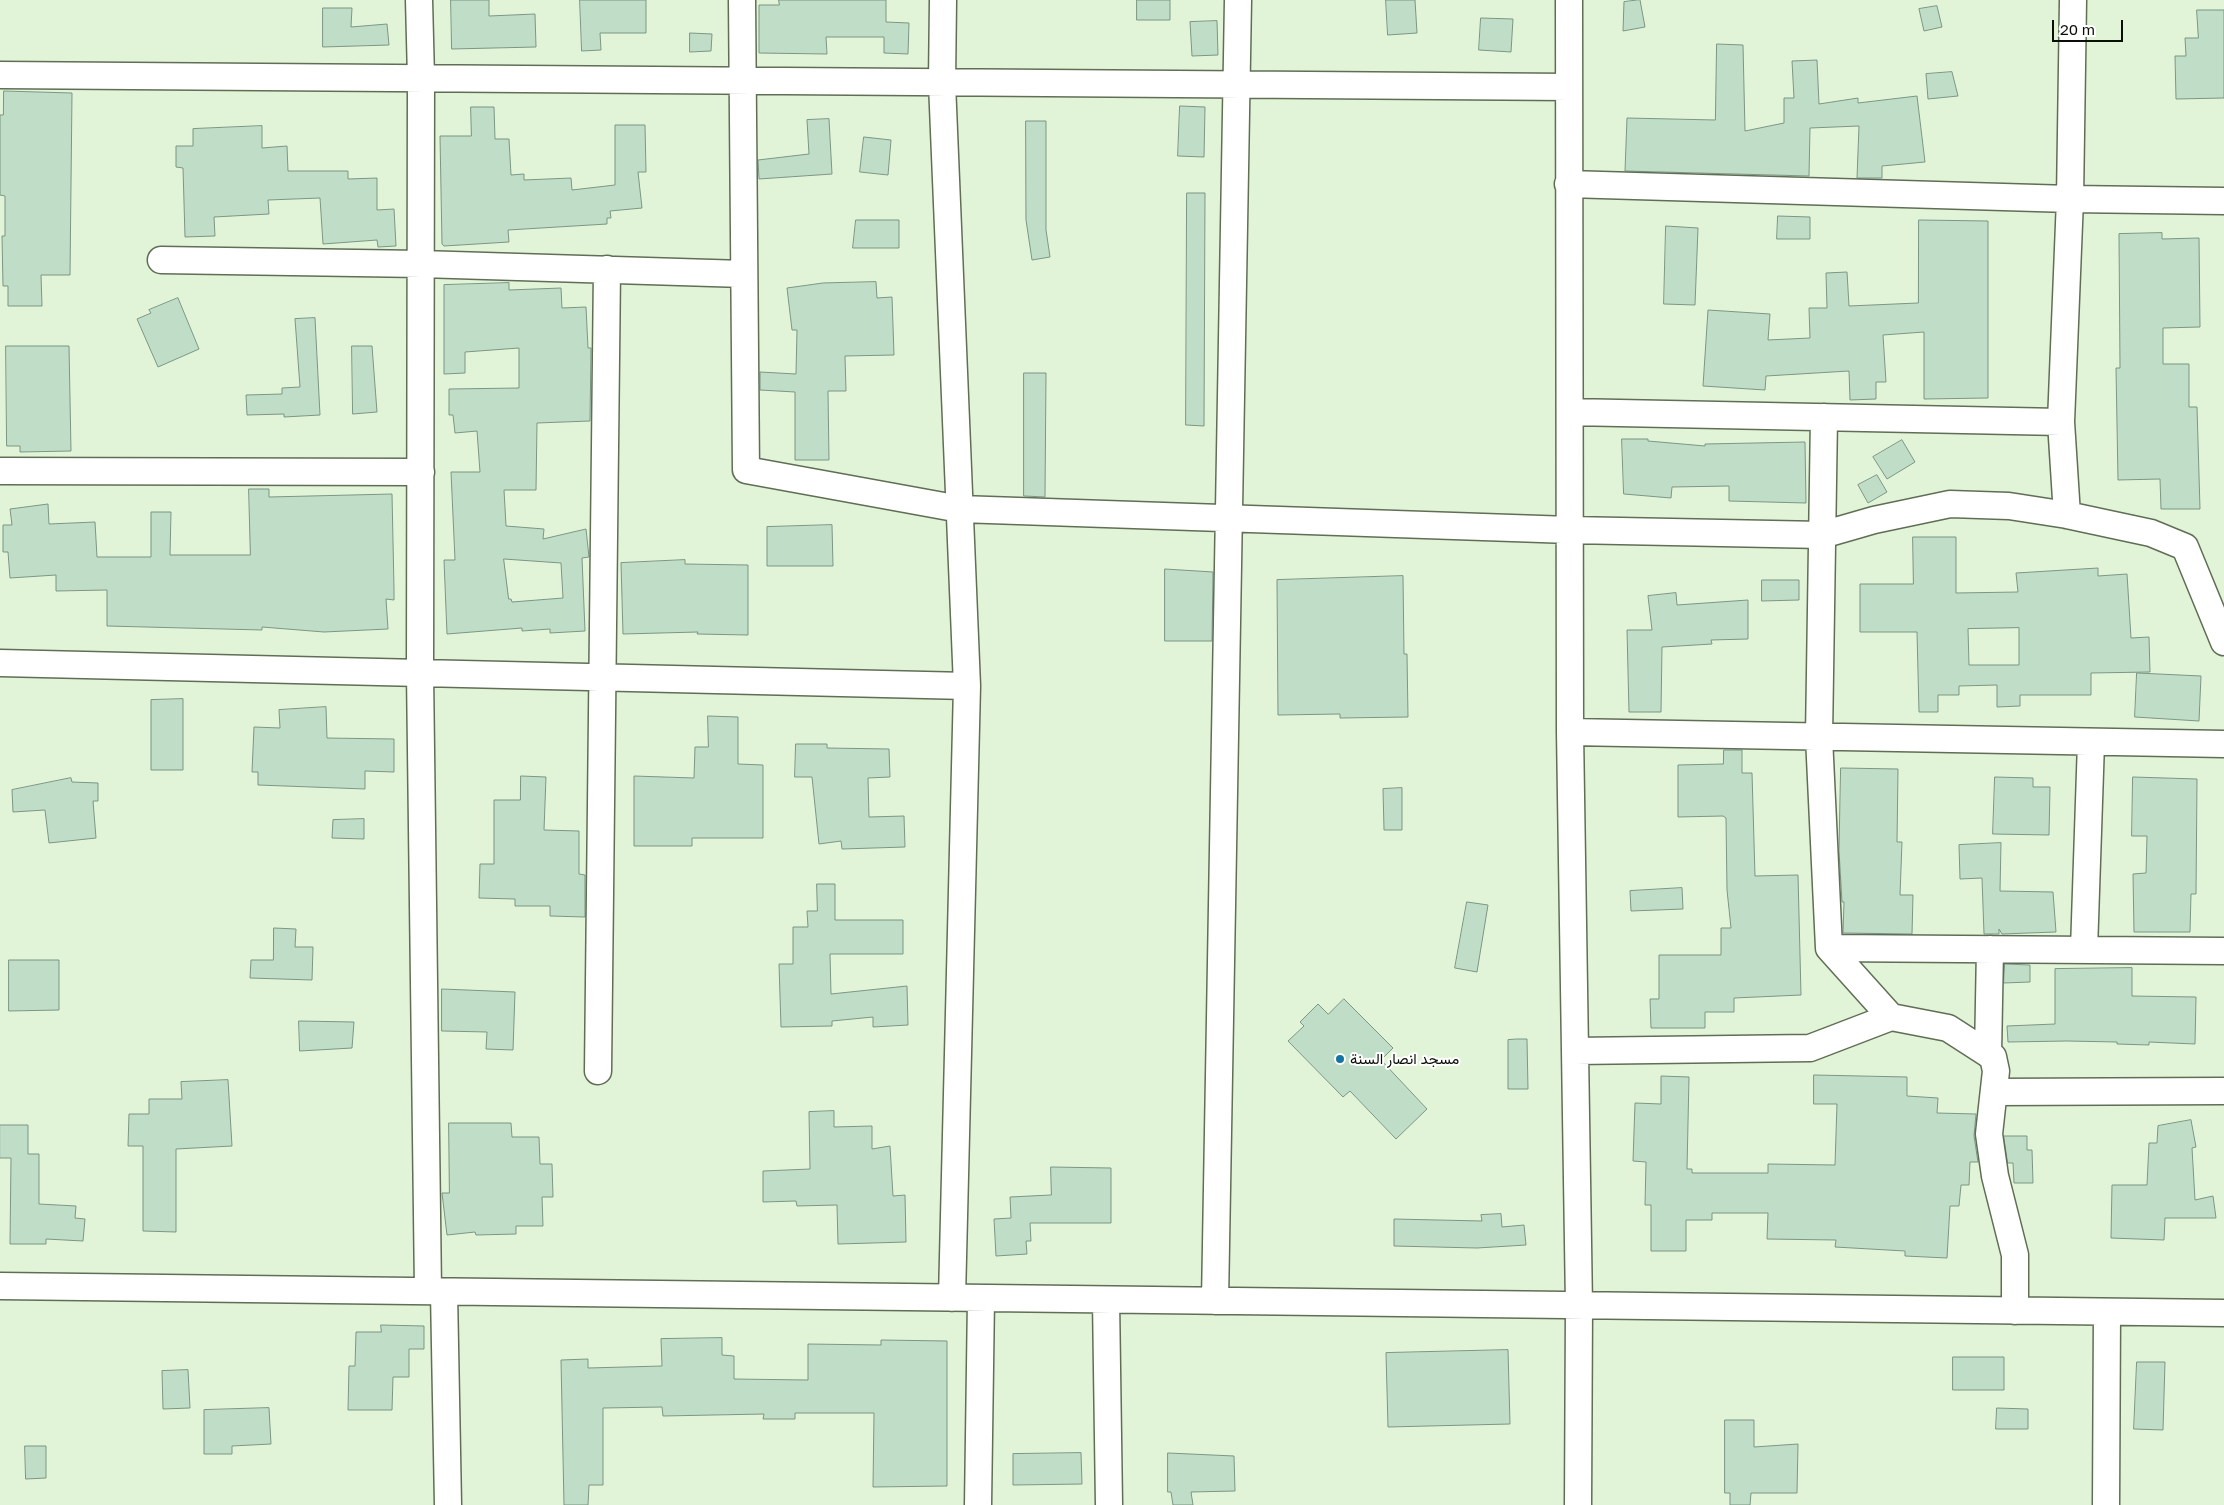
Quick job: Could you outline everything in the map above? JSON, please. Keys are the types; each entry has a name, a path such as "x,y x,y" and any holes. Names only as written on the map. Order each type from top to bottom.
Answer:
{"street":[{"path":"419,0 421,78 420,673 436,1292 448,1505"},
{"path":"742,0 746,470 960,509 1570,530 1822,535 1874,520 1950,504 2009,506 2067,515 2151,533 2184,547 2224,642"},
{"path":"943,0 942,83 967,686 952,1298"},
{"path":"1215,1301 1238,0"},
{"path":"1569,0 1570,732 1580,1306 1578,1505"},
{"path":"2067,515 2061,422 2070,199 2074,0"},
{"path":"0,75 1569,87"},
{"path":"1568,184 2070,199 2224,201"},
{"path":"161,260 421,264 744,274"},
{"path":"598,1071 607,270"},
{"path":"1570,412 2061,422"},
{"path":"1824,417 1819,737 1828,948 1891,1017"},
{"path":"0,471 420,472"},
{"path":"0,663 967,686"},
{"path":"1570,732 2224,744"},
{"path":"2084,950 2091,742"},
{"path":"1828,948 2224,951"},
{"path":"1988,1054 1990,950"},
{"path":"1575,1051 1810,1048 1891,1017 1948,1028 1993,1057 1996,1071 1989,1134 1995,1176 2015,1254 2015,1311"},
{"path":"1994,1092 2224,1091"},
{"path":"0,1286 2224,1314"},
{"path":"978,1505 981,1298"},
{"path":"1106,1300 1109,1505"},
{"path":"2106,1505 2108,1312"}],"building":[{"path":"451,0 489,0 489,16 535,14 536,47 452,49"},
{"path":"580,0 646,0 646,33 600,33 601,50 582,51"},
{"path":"779,0 886,0 886,22 909,23 908,54 884,53 884,37 826,37 827,54 759,53 759,5 779,5"},
{"path":"1137,0 1170,0 1170,20 1137,20"},
{"path":"1386,0 1415,0 1417,33 1388,35"},
{"path":"1640,0 1645,27 1623,31 1624,2"},
{"path":"1937,6 1942,27 1924,31 1919,9"},
{"path":"323,8 352,8 351,27 387,24 389,45 323,47"},
{"path":"2197,10 2224,10 2224,98 2176,99 2175,56 2186,56 2185,38 2198,38"},
{"path":"1481,18 1513,19 1511,52 1479,50"},
{"path":"1217,21 1218,55 1192,56 1190,22"},
{"path":"690,33 712,34 711,51 690,52"},
{"path":"1717,44 1743,45 1745,131 1784,123 1784,98 1794,98 1792,61 1817,60 1819,104 1858,98 1858,103 1917,96 1925,162 1882,166 1882,178 1857,178 1859,126 1810,128 1809,176 1625,171 1627,118 1715,120"},
{"path":"1952,72 1958,96 1928,99 1926,74"},
{"path":"4,91 72,93 70,275 41,275 42,306 8,306 8,286 3,286 2,236 5,236 5,196 0,195 0,115 3,115"},
{"path":"1180,106 1205,107 1204,157 1178,156"},
{"path":"471,107 494,107 495,139 509,139 511,175 524,174 524,180 571,178 572,190 615,185 615,125 645,125 646,172 638,172 642,208 610,211 611,218 607,218 607,224 508,230 509,242 444,246 442,244 440,136 471,136"},
{"path":"829,119 832,174 759,179 758,160 809,154 807,120"},
{"path":"1026,121 1046,121 1046,230 1050,257 1032,260 1026,220"},
{"path":"262,126 262,148 287,146 288,171 348,171 348,179 377,178 377,210 394,209 396,246 378,247 377,240 323,244 320,198 268,200 269,214 214,217 215,236 185,237 183,168 176,167 176,146 193,146 193,129"},
{"path":"864,137 891,140 888,175 860,172"},
{"path":"1187,193 1205,193 1204,426 1186,425"},
{"path":"1778,216 1810,217 1810,239 1777,239"},
{"path":"856,220 899,220 899,248 853,248"},
{"path":"1919,220 1988,221 1988,398 1924,399 1924,332 1883,335 1886,382 1876,382 1876,399 1850,400 1849,371 1766,376 1765,390 1703,386 1708,310 1770,314 1768,340 1810,338 1809,308 1827,308 1826,273 1847,272 1849,306 1918,303"},
{"path":"1666,226 1698,228 1695,305 1664,304"},
{"path":"2162,233 2162,239 2199,238 2200,327 2163,328 2163,364 2189,364 2189,407 2197,407 2200,509 2161,509 2160,479 2118,480 2116,368 2120,368 2119,234"},
{"path":"876,282 877,298 892,297 894,355 845,356 846,391 828,391 829,460 795,460 795,392 760,390 760,372 796,374 797,330 792,330 787,288 823,283"},
{"path":"509,283 509,290 561,288 562,308 586,307 588,348 591,348 590,421 537,423 536,490 504,490 506,526 544,529 543,539 586,529 589,557 582,558 585,631 550,633 550,629 522,631 522,628 447,634 444,560 455,560 451,472 480,472 477,431 455,433 453,415 449,415 449,389 519,388 519,348 465,352 465,373 444,374 444,285","holes":["504,559 561,563 563,598 512,602 509,599"]},
{"path":"178,298 199,349 158,367 137,319 151,313 149,310"},
{"path":"315,318 320,415 284,417 284,414 247,415 246,395 282,394 282,388 300,387 295,319"},
{"path":"6,346 69,346 71,451 20,452 20,446 7,446"},
{"path":"352,346 372,346 377,412 353,414"},
{"path":"1024,373 1046,373 1045,497 1024,496"},
{"path":"1622,439 1648,439 1648,441 1705,446 1705,444 1805,442 1806,503 1729,501 1729,486 1672,487 1671,498 1624,494"},
{"path":"1902,440 1915,462 1887,479 1873,457"},
{"path":"1877,475 1887,492 1868,503 1858,485"},
{"path":"249,489 269,489 269,497 392,494 394,600 386,599 388,629 324,632 262,627 262,630 107,626 107,590 56,591 56,575 10,578 8,552 3,552 3,525 12,525 10,509 48,504 49,524 95,522 97,557 151,557 151,512 171,512 170,555 250,555"},
{"path":"832,525 833,566 767,566 767,527"},
{"path":"1913,537 1956,537 1956,593 2018,592 2016,573 2098,568 2098,576 2127,574 2131,638 2149,637 2150,672 2091,673 2091,695 2020,695 2020,706 1997,707 1997,685 1959,686 1959,695 1938,695 1938,712 1919,712 1917,632 1860,632 1860,584 1913,584","holes":["2019,628 2019,665 1969,665 1968,629"]},
{"path":"685,560 685,564 748,565 748,635 697,634 698,632 623,634 621,563"},
{"path":"1165,569 1213,572 1212,641 1165,641"},
{"path":"1403,576 1404,654 1407,654 1408,717 1340,718 1340,714 1278,715 1277,580"},
{"path":"1762,580 1799,580 1799,600 1762,601"},
{"path":"1676,593 1677,605 1748,600 1748,639 1711,640 1712,644 1662,647 1661,712 1629,712 1627,630 1652,630 1648,596"},
{"path":"2137,673 2201,676 2199,721 2135,717"},
{"path":"183,699 183,770 151,770 151,700"},
{"path":"326,707 327,738 394,739 394,772 365,771 365,789 258,785 258,772 252,772 254,727 280,728 279,710"},
{"path":"708,716 738,717 738,764 763,765 763,838 692,838 692,846 634,846 634,776 694,778 695,747 708,747"},
{"path":"796,744 827,744 827,748 889,749 890,777 868,778 869,817 904,816 905,847 842,849 841,841 819,844 812,777 795,777"},
{"path":"1724,750 1742,750 1742,773 1752,773 1755,876 1798,875 1801,995 1734,998 1734,1012 1705,1012 1705,1028 1651,1028 1650,999 1659,999 1659,955 1721,955 1721,928 1731,928 1727,890 1726,818 1723,816 1678,817 1678,765 1723,764"},
{"path":"1841,768 1898,769 1897,842 1902,842 1900,895 1913,895 1912,934 1843,933 1844,902 1842,902 1839,851"},
{"path":"521,776 546,777 544,830 579,831 579,874 585,875 585,917 550,916 550,906 515,906 515,899 479,898 480,864 494,864 494,800 520,800"},
{"path":"1995,777 2033,778 2033,787 2050,787 2049,835 1993,834"},
{"path":"2133,777 2197,779 2196,894 2191,894 2190,932 2134,932 2133,874 2146,873 2147,836 2132,836"},
{"path":"71,778 72,782 98,783 98,801 93,801 96,838 49,843 45,810 13,812 12,790"},
{"path":"1402,788 1402,830 1384,830 1383,789"},
{"path":"364,819 364,839 332,838 333,820"},
{"path":"2001,843 2000,891 2053,892 2056,932 2002,934 1999,929 1999,934 1984,934 1982,878 1960,879 1959,845"},
{"path":"817,884 835,884 835,920 903,920 903,954 830,954 831,994 907,986 908,1025 873,1027 873,1017 832,1021 832,1026 781,1027 779,964 793,964 793,927 808,927 807,911 817,911"},
{"path":"1682,888 1683,909 1631,911 1630,891"},
{"path":"1467,902 1488,905 1477,972 1455,968"},
{"path":"274,928 296,929 295,947 313,947 312,980 250,978 251,960 273,960"},
{"path":"9,960 59,960 59,1010 9,1011"},
{"path":"2005,964 2030,965 2030,982 2004,983"},
{"path":"2132,968 2132,996 2196,997 2195,1044 2149,1042 2149,1045 2067,1041 2008,1042 2007,1026 2055,1024 2055,969"},
{"path":"442,989 515,992 513,1050 486,1049 487,1032 442,1031"},
{"path":"1344,999 1393,1048 1381,1060 1427,1109 1396,1139 1350,1091 1343,1097 1288,1041 1304,1026 1300,1022 1318,1004 1328,1014"},
{"path":"299,1021 354,1022 352,1048 300,1051"},
{"path":"1527,1039 1528,1089 1508,1089 1508,1040"},
{"path":"1814,1075 1907,1077 1907,1096 1938,1098 1937,1113 1976,1114 1974,1136 1978,1162 1970,1162 1969,1185 1961,1185 1959,1206 1950,1206 1947,1258 1905,1256 1905,1251 1835,1247 1836,1240 1767,1239 1768,1213 1712,1213 1712,1220 1686,1220 1686,1251 1651,1251 1651,1205 1645,1205 1646,1162 1633,1161 1635,1103 1661,1104 1661,1076 1689,1077 1687,1169 1692,1169 1692,1173 1768,1173 1768,1164 1835,1165 1837,1104 1814,1104"},
{"path":"228,1080 232,1146 176,1149 176,1232 143,1231 143,1146 128,1146 129,1114 149,1114 149,1099 182,1099 181,1082"},
{"path":"834,1111 834,1127 872,1126 872,1149 890,1146 893,1196 905,1195 906,1242 838,1244 837,1205 797,1206 796,1201 763,1202 763,1171 810,1169 809,1112"},
{"path":"2191,1120 2196,1147 2192,1148 2195,1200 2213,1196 2216,1218 2165,1218 2164,1240 2111,1238 2112,1185 2147,1185 2149,1143 2157,1143 2158,1126"},
{"path":"449,1123 511,1123 512,1137 539,1137 540,1164 552,1164 553,1197 542,1197 543,1226 516,1226 516,1234 476,1235 475,1232 447,1235 442,1193 449,1193"},
{"path":"0,1125 28,1125 28,1154 39,1154 39,1204 76,1206 75,1218 85,1219 83,1241 46,1239 46,1244 10,1244 11,1158 0,1158"},
{"path":"2004,1136 2027,1136 2027,1150 2032,1150 2033,1183 2014,1183 2013,1163 2008,1163"},
{"path":"1051,1167 1111,1168 1111,1223 1030,1223 1031,1241 1026,1241 1027,1254 996,1256 994,1219 1011,1218 1010,1197 1051,1195"},
{"path":"1501,1214 1502,1227 1524,1225 1526,1245 1477,1248 1394,1246 1394,1219 1482,1221 1481,1215"},
{"path":"381,1325 424,1326 424,1349 409,1349 409,1377 393,1377 392,1410 348,1410 349,1366 355,1366 356,1332 381,1332"},
{"path":"722,1338 722,1355 734,1356 734,1379 808,1380 808,1344 881,1345 881,1340 947,1341 947,1486 873,1487 874,1413 795,1413 795,1419 763,1419 764,1414 663,1416 662,1407 603,1408 603,1485 589,1485 588,1505 564,1505 561,1360 588,1359 588,1368 662,1366 661,1339"},
{"path":"1508,1350 1510,1424 1388,1427 1386,1353"},
{"path":"1953,1357 2004,1357 2004,1390 1953,1390"},
{"path":"2137,1362 2165,1362 2163,1430 2134,1429"},
{"path":"188,1370 190,1408 163,1409 162,1371"},
{"path":"269,1408 271,1444 232,1446 232,1454 204,1454 204,1410"},
{"path":"1997,1408 2028,1409 2028,1429 1996,1429"},
{"path":"1725,1420 1754,1420 1754,1447 1798,1444 1797,1493 1751,1493 1750,1505 1730,1505 1730,1493 1725,1493"},
{"path":"25,1446 46,1446 46,1478 26,1479"},
{"path":"1081,1453 1082,1484 1013,1485 1013,1454"},
{"path":"1168,1453 1234,1456 1235,1491 1191,1492 1193,1505 1173,1505 1171,1492 1168,1492"}],"place":[{"name":"مسجد انصار السنة","path":"1340,1059"}]}
